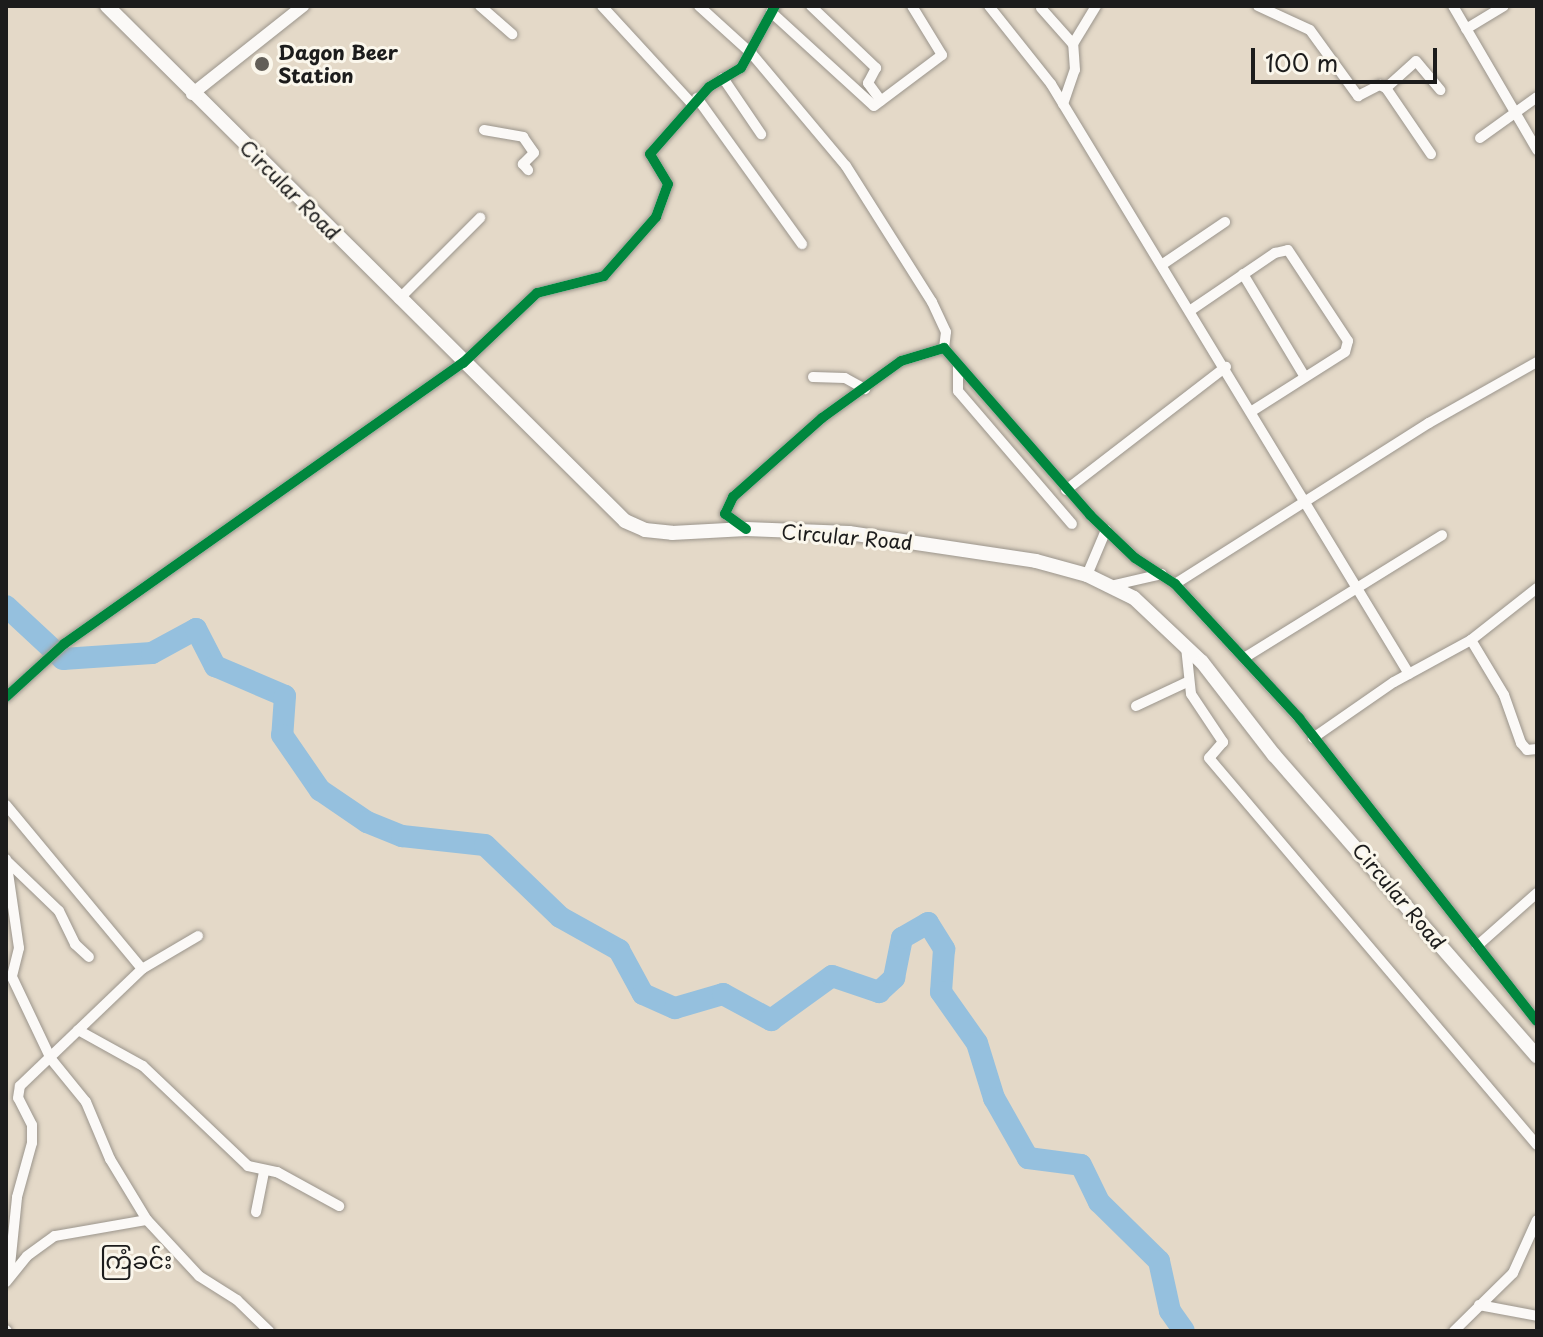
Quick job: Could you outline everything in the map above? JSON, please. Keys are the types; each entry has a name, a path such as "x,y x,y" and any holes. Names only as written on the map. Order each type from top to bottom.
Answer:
{"main road":[{"name":"Circular Road","path":"107,6 192,94 625,521 645,530 672,533 746,529 849,533 1036,561 1087,575 1134,598 1186,647 1537,1056"}],"street":[{"path":"480,6 512,34"},
{"path":"602,6 694,101 802,244"},
{"path":"699,6 752,54 883,217 943,326 944,348 958,367 1066,490 1135,558 1175,584 1244,658 1313,738 1537,1021"},
{"path":"811,6 876,68 868,83 881,101"},
{"path":"6,697 64,644 463,363 537,293 604,276 656,217 668,184 650,154 694,101 752,54 773,9 869,104 881,101 942,55 912,6"},
{"path":"989,6 1063,104 1226,367 1409,674"},
{"path":"1063,104 1075,70 1073,44 1096,6"},
{"path":"1258,6 1310,30 1358,96 1380,85 1386,88 1431,154"},
{"path":"1453,6 1537,150"},
{"path":"1466,29 1504,6"},
{"path":"192,94 299,7"},
{"path":"1041,8 1073,44"},
{"path":"1386,88 1416,61 1440,90"},
{"path":"723,78 761,134"},
{"path":"1480,138 1537,97"},
{"path":"484,130 523,137 534,153 523,164 528,170"},
{"path":"399,299 480,218"},
{"path":"1163,264 1225,222"},
{"path":"1191,310 1243,274 1288,250 1348,341 1345,352 1252,411"},
{"path":"1243,274 1305,377"},
{"path":"746,529 725,514 725,506 822,418 901,361 944,348"},
{"path":"1175,584 1429,423 1537,362"},
{"path":"958,367 958,391 1072,524"},
{"path":"1066,490 1226,367"},
{"path":"813,377 845,378 865,389"},
{"path":"1087,575 1106,530"},
{"path":"1244,658 1442,535"},
{"path":"1110,586 1162,574"},
{"path":"1313,738 1409,674 1471,640 1537,588"},
{"path":"1471,640 1504,695 1521,743 1527,750 1537,749"},
{"path":"1186,647 1187,682 1223,742 1209,758 1537,1145"},
{"path":"1136,706 1187,682"},
{"path":"6,805 142,969"},
{"path":"6,860 59,911 75,944 89,957"},
{"path":"6,860 19,948 9,982 50,1055 86,1102 110,1159 147,1220 199,1276 237,1300 269,1331"},
{"path":"1477,946 1537,893"},
{"path":"8,1278 17,1197 32,1143 32,1125 17,1092 50,1055 142,969 198,936"},
{"path":"78,1030 143,1066 231,1154 264,1172 277,1172 339,1206"},
{"path":"256,1212 264,1172"},
{"path":"8,1278 55,1236 147,1220"},
{"path":"1454,1331 1513,1273 1537,1220"},
{"path":"1479,1305 1537,1316"}],"waterway":[{"path":"6,606 63,659 152,653 196,629 215,666 285,696 282,735 320,790 367,822 402,836 485,845 560,917 619,950 643,994 675,1008 723,994 771,1020 832,976 879,992 894,978 902,938 928,923 944,949 941,992 977,1043 994,1098 1028,1158 1081,1165 1099,1202 1159,1261 1170,1311 1184,1331"}],"cycle path":[{"path":"6,697 64,644 463,363 537,293 604,276 656,217 668,184 650,154 709,87 741,68 775,6"},
{"path":"746,529 725,514 733,497 822,418 901,361 944,348 1090,515 1135,558 1175,584 1299,718 1537,1021"}],"place":[{"name":"Dagon Beer Station","path":"262,64"}],"district":[{"name":"ကြံခင်း","path":"136,1260"}]}
